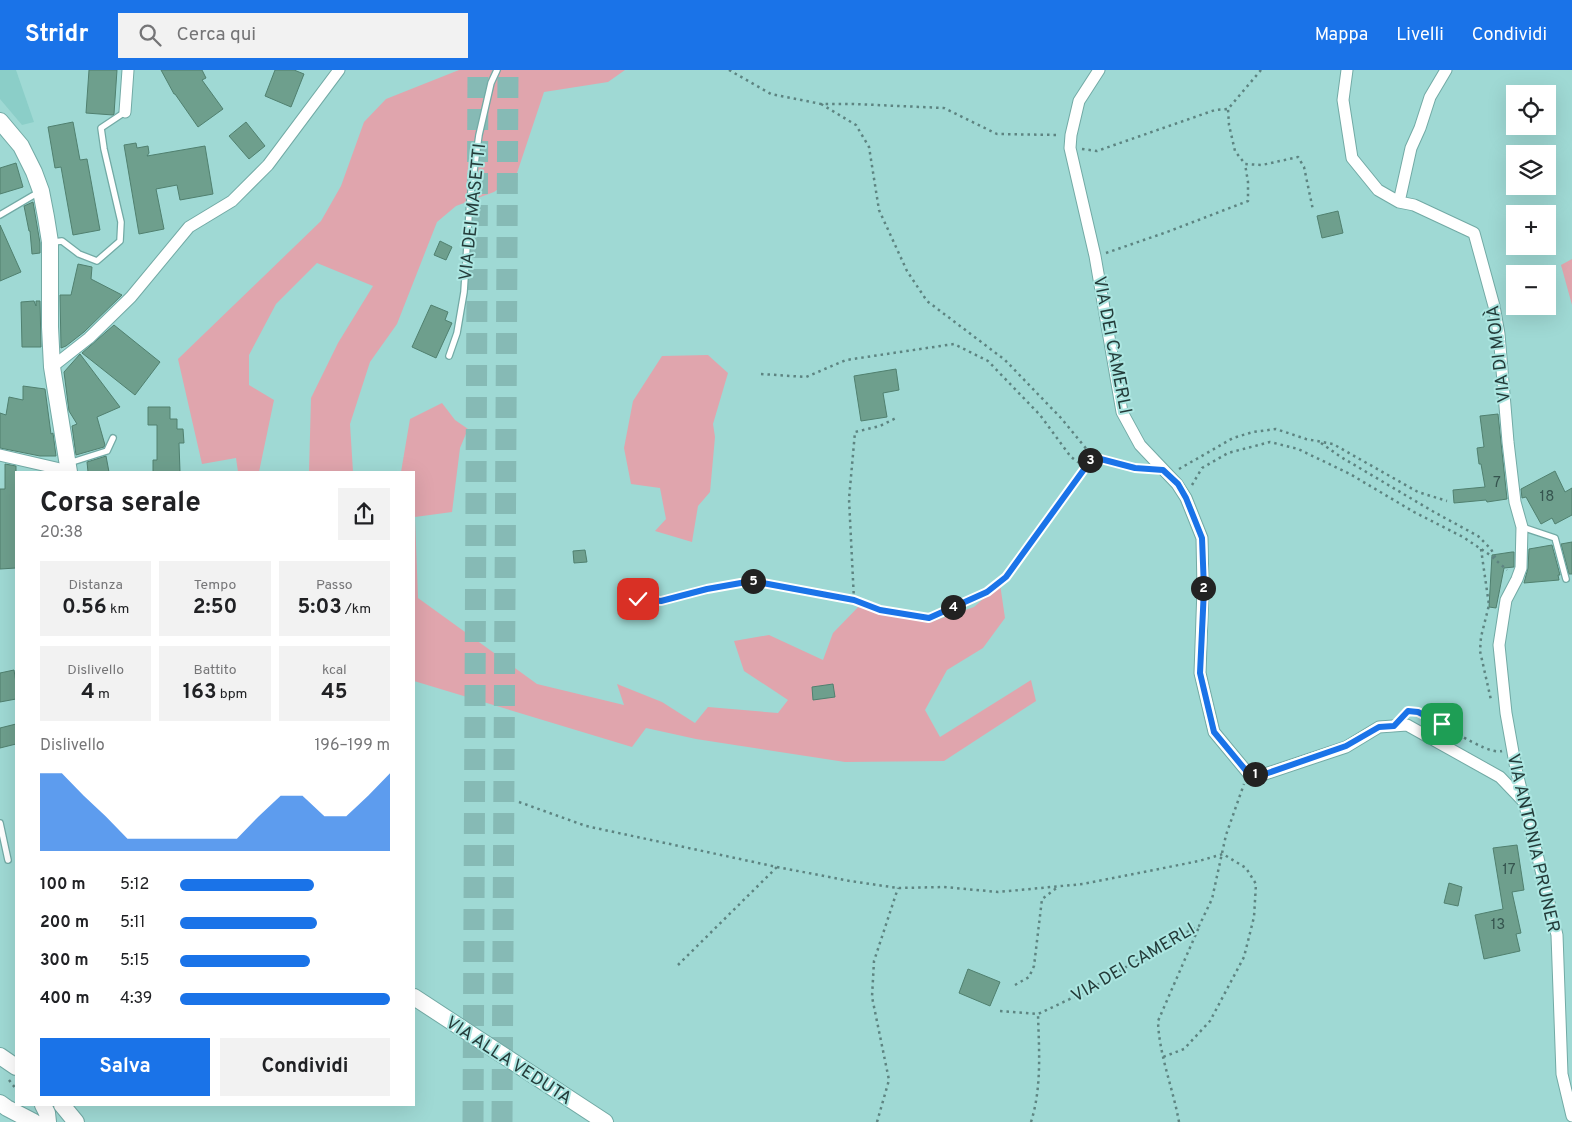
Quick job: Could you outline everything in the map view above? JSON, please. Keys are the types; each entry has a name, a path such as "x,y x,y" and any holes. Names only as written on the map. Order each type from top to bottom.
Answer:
{"street":[{"path":"125,112 128,70"},
{"path":"52,366 89,338 131,297 189,227 232,201 268,165 339,70"},
{"name":"VIA DEI CAMERLI","path":"1099,70 1079,101 1070,148 1095,256 1122,412 1140,445 1178,484 1186,498 1202,538 1204,589 1200,673 1214,732 1248,773"},
{"path":"1347,70 1343,100 1352,158 1378,190 1399,202 1411,148 1430,97 1446,70"},
{"path":"0,121 21,146 34,172 41,192 50,242 52,366 68,470 0,455"},
{"name":"VIA DI MOIÀ","path":"1399,202 1414,205 1474,233 1494,306 1498,325 1515,502 1522,527 1521,568 1518,579 1506,600"},
{"name":"VIA ANTONIA PRUNER","path":"1506,600 1498,645 1506,713 1516,769 1557,935 1562,1074 1572,1116"},
{"path":"1248,773 1265,774 1346,746 1379,727 1407,725 1500,777 1524,801"},
{"name":"VIA ALLA VEDUTA","path":"415,998 605,1122"},
{"path":"0,1056 15,1066"},
{"path":"44,1106 48,1122"},
{"path":"63,1106 76,1122"},
{"path":"7,1111 34,1122"}],"lane":[{"name":"VIA DEI MASETTI","path":"449,356 457,333 464,292 470,199 479,135 491,83 497,70"},
{"path":"50,242 62,241 79,254 97,260 120,241 121,222 101,128 125,112"},
{"path":"0,215 41,192"},
{"path":"68,470 107,451 112,438"},
{"path":"1522,527 1555,538 1566,579"},
{"path":"0,823 8,860"}],"path":[{"path":"729,70 771,94 821,104 944,108 997,134 1071,135"},
{"path":"1095,256 1248,201 1248,182 1245,164 1235,152 1228,125 1228,109 1261,70"},
{"path":"821,104 856,124 869,147 879,210 908,271 927,301 1006,360 1062,418 1093,457 1135,468 1166,472 1233,438 1253,432 1276,429 1333,444 1418,492 1447,501"},
{"path":"1070,148 1097,151 1215,110 1228,109"},
{"path":"1245,164 1262,165 1298,157 1304,167 1313,210"},
{"path":"761,374 806,377 846,360 954,344 988,361 1040,415 1071,457 1085,467"},
{"path":"854,600 849,499 855,432 880,426 896,418"},
{"path":"1186,498 1202,468 1228,452 1270,442 1298,449 1350,474 1414,512 1464,537 1498,562 1491,550 1478,536 1349,462 1320,442"},
{"path":"618,589 638,599 661,601 707,589 752,581 854,600 880,610 929,618 987,592 1006,577 1093,457"},
{"path":"1481,549 1489,605 1481,637 1480,651 1492,706"},
{"path":"1394,726 1408,711 1418,712 1483,748 1496,752 1502,751"},
{"name":"VIA DEI CAMERLI","path":"1000,1011 1038,1014 1089,990 1163,944 1200,926 1212,899 1232,818 1248,773"},
{"path":"519,802 586,826 777,867 898,888 944,887 998,892 1083,884 1199,861 1223,854 1246,868 1256,884 1254,917 1244,957 1210,1021 1184,1049 1163,1057"},
{"path":"678,966 777,867"},
{"path":"1015,985 1029,977 1034,966 1042,900 1060,886"},
{"path":"877,1122 889,1080 872,997 874,960 898,888"},
{"path":"1179,1122 1176,1101 1158,1037 1158,1021 1200,926"},
{"path":"1032,1122 1036,1106 1039,1076 1038,1014"}],"shaded area":[{"path":"0,70 16,70 34,122 22,125 0,99"},
{"path":"459,70 625,70 608,82 544,92 516,176 494,192 456,206 437,222 397,324 370,362 350,424 353,471 309,471 311,398 338,343 373,286 317,263 276,304 249,355 249,385 274,400 259,471 238,471 236,458 202,464 178,359 321,221 341,186 364,122 386,99"},
{"path":"1572,259 1572,305 1561,265"},
{"path":"708,355 728,373 713,424 715,437 710,492 698,506 692,542 655,531 666,519 660,488 631,484 624,448 633,401 662,356"},
{"path":"442,403 455,420 468,429 460,448 452,512 415,517 415,471 401,471 410,419"},
{"path":"415,517 418,598 537,684 624,705 617,684 662,702 695,723 708,707 778,713 788,700 744,671 734,641 769,635 823,660 833,633 863,602 928,623 974,607 1000,584 1005,618 983,648 947,670 925,710 940,737 1031,680 1036,701 944,761 845,762 696,739 646,728 632,747 415,681"}],"building":[{"path":"89,70 117,70 113,115 86,113"},
{"path":"161,70 202,70 206,78 202,80 223,109 198,127 174,94"},
{"path":"275,70 294,70 304,74 291,107 265,96"},
{"path":"73,122 80,160 87,159 100,230 73,235 61,167 55,168 48,127"},
{"path":"246,122 265,146 249,159 229,136"},
{"path":"136,143 137,148 148,146 149,153 147,156 205,146 213,194 180,200 177,185 156,189 164,229 139,234 124,145"},
{"path":"16,163 23,187 0,194 0,168"},
{"path":"33,202 40,253 32,254 30,231 24,206"},
{"path":"1338,211 1343,233 1322,238 1317,216"},
{"path":"0,225 21,272 0,281"},
{"path":"440,241 452,247 446,260 434,255"},
{"path":"78,264 92,267 91,279 122,295 84,332 61,348 60,295 71,295"},
{"path":"34,301 36,306 36,301 40,301 41,347 22,347 21,302"},
{"path":"431,305 448,312 445,320 452,323 436,358 412,347"},
{"path":"114,325 160,362 135,395 82,353"},
{"path":"80,354 120,407 97,417 104,447 76,455 72,426 77,424 69,411 64,372"},
{"path":"896,369 899,390 883,393 887,417 861,421 854,376"},
{"path":"23,386 45,389 56,456 40,456 0,448 0,413 6,415 9,397 23,400"},
{"path":"148,407 170,407 170,419 177,419 177,429 183,429 184,443 179,443 180,471 153,471 153,460 157,460 157,425 148,425"},
{"path":"1498,414 1507,499 1454,503 1453,490 1485,487 1477,448 1484,447 1480,416"},
{"path":"106,456 109,471 88,471 87,462"},
{"path":"5,464 16,466 15,568 0,569 0,489 5,489"},
{"path":"1555,471 1565,492 1572,488 1572,515 1555,524 1552,518 1541,524 1526,497 1522,498 1521,489"},
{"path":"1572,542 1572,574 1569,574 1561,544"},
{"path":"1552,545 1560,575 1558,575 1559,580 1524,583 1528,568 1529,549"},
{"path":"585,550 587,562 574,563 573,551"},
{"path":"1514,552 1514,567 1504,568 1496,608 1489,607 1492,555"},
{"path":"14,670 15,699 0,702 0,673"},
{"path":"833,684 835,697 813,700 812,687"},
{"path":"15,724 15,744 0,748 0,728"},
{"path":"1517,845 1524,890 1512,892 1521,933 1516,934 1520,951 1484,959 1475,915 1503,909 1493,848"},
{"path":"1449,883 1462,887 1458,906 1444,903"},
{"path":"968,969 1000,982 990,1006 959,993"}],"tunnel":[{"path":"473,1122 478,70"},
{"path":"502,1122 508,70"}],"route":[{"path":"638,599 661,601 707,589 752,581 854,600 880,610 929,618 987,592 1006,577 1093,457 1135,468 1163,470 1178,484 1186,498 1202,538 1204,589 1200,673 1214,732 1248,773 1265,774 1346,746 1379,727 1394,726 1408,711 1418,712 1442,724"}]}
